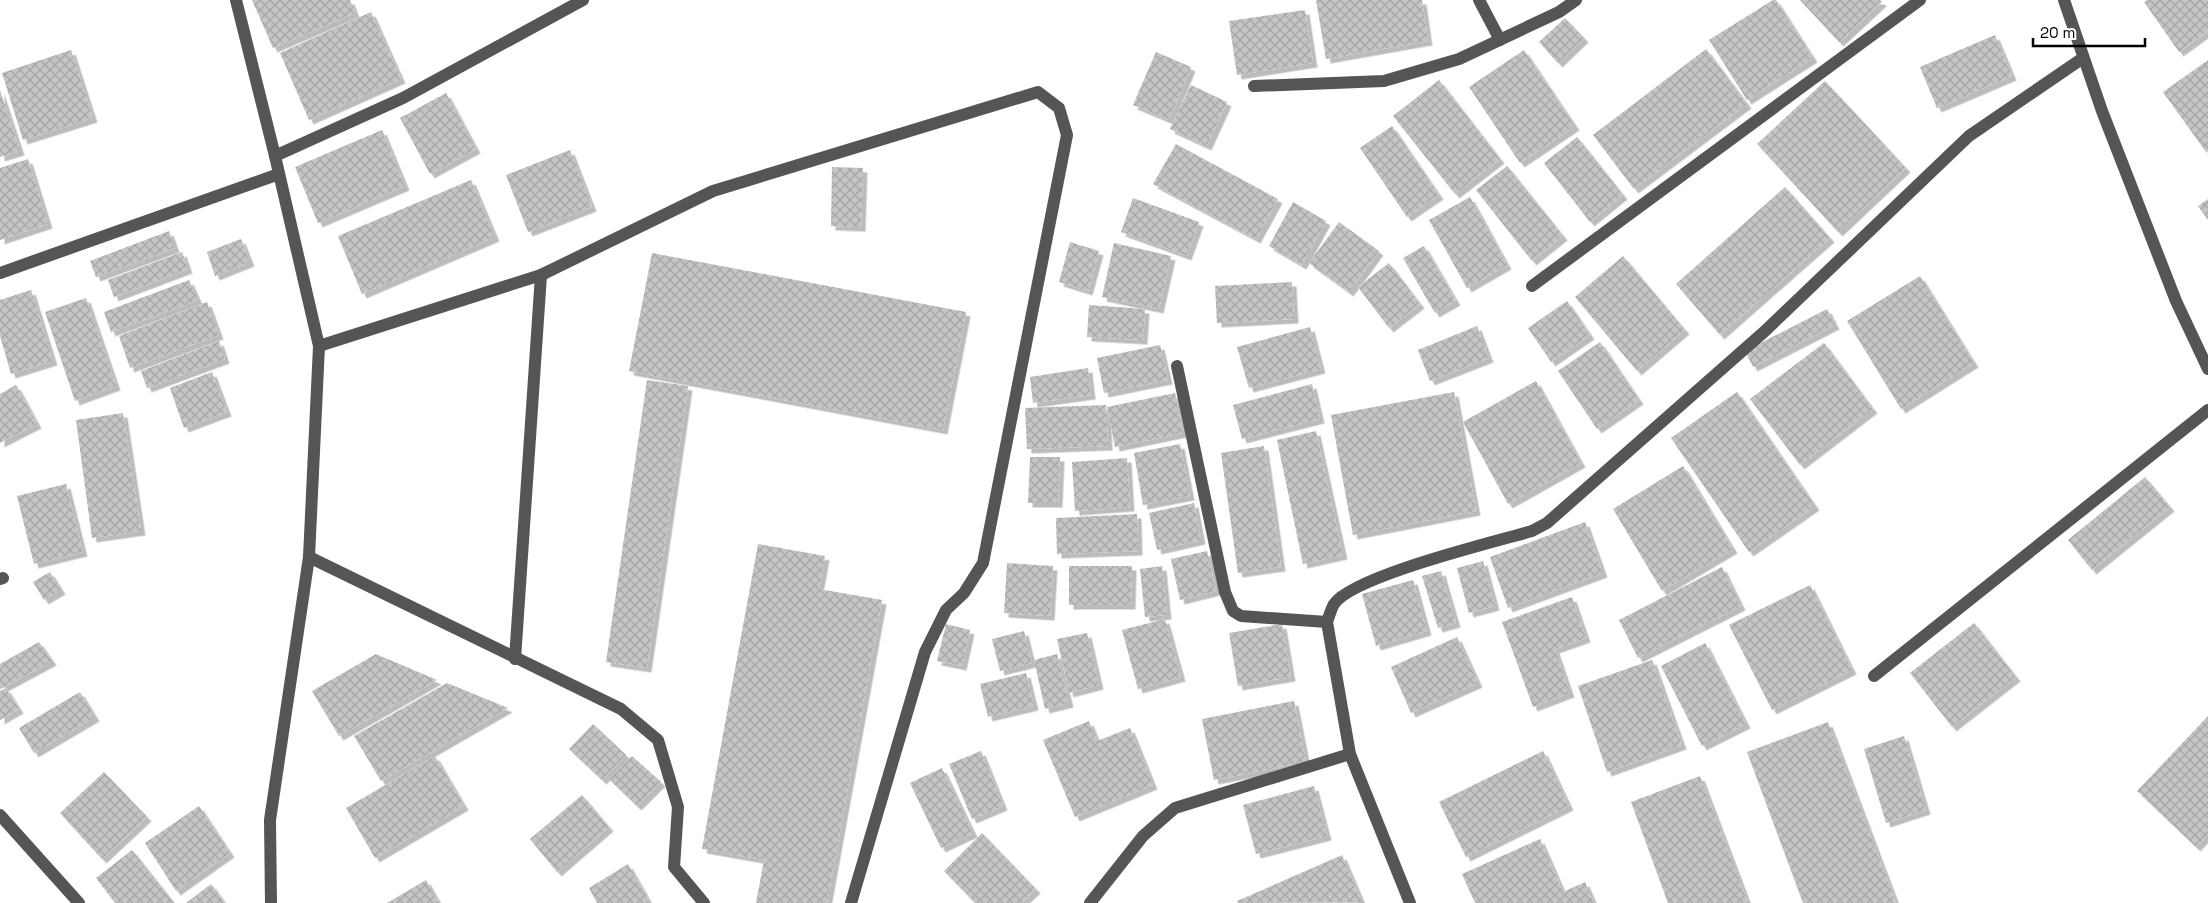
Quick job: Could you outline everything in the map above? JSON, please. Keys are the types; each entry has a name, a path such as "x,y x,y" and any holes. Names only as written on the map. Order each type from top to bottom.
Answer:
{"street":[{"path":"236,0 276,156 319,346 309,557 270,820 271,903"},
{"path":"276,156 402,98 584,0"},
{"path":"1478,0 1500,40"},
{"path":"1254,86 1384,81 1459,59 1559,12 1576,0"},
{"path":"1532,286 1920,0"},
{"path":"2064,0 2083,58 2176,301 2205,353 2208,369"},
{"path":"1410,903 1350,754 1327,622 1334,604 1352,589 1418,564 1532,531 1547,523 1765,331 1969,136 2083,58"},
{"path":"319,346 541,274 713,191 1038,92 1059,108 1066,135 983,563 964,593 946,610 925,652 851,903"},
{"path":"0,273 279,174"},
{"path":"515,659 541,274"},
{"path":"1177,366 1225,592 1233,611 1241,616 1327,622"},
{"path":"1874,676 2208,410"},
{"path":"309,557 621,709 658,740 678,807 674,867 704,903"},
{"path":"1090,903 1143,836 1175,808 1350,754"},
{"path":"0,815 78,903"}],"building":[{"path":"252,0 350,0 355,13 273,48"},
{"path":"1316,0 1422,0 1428,41 1326,59"},
{"path":"1773,0 1776,0 1813,58 1747,100 1709,40"},
{"path":"1800,0 1880,0 1882,2 1839,42"},
{"path":"2147,0 2208,0 2208,31 2179,52 2144,2"},
{"path":"1305,10 1313,63 1237,75 1229,21"},
{"path":"371,12 401,79 309,120 280,53"},
{"path":"1565,18 1584,38 1558,63 1539,42"},
{"path":"1995,35 2012,76 1937,108 1920,67"},
{"path":"1706,49 1747,104 1634,189 1593,135"},
{"path":"71,50 93,118 23,140 2,73"},
{"path":"1524,50 1575,126 1520,163 1469,87"},
{"path":"1156,52 1191,67 1169,120 1133,105"},
{"path":"2208,60 2208,150 2206,152 2163,92"},
{"path":"1439,80 1500,159 1455,194 1393,116"},
{"path":"1825,81 1906,168 1838,232 1757,144"},
{"path":"1191,85 1227,102 1207,146 1170,129"},
{"path":"0,90 20,151 0,157"},
{"path":"446,93 476,149 430,174 400,118"},
{"path":"1392,126 1439,195 1407,217 1360,148"},
{"path":"382,130 405,186 318,223 295,167"},
{"path":"1577,137 1623,195 1590,222 1544,163"},
{"path":"1176,144 1278,199 1256,239 1153,184"},
{"path":"570,150 592,207 528,232 506,175"},
{"path":"28,159 48,224 0,240 0,168"},
{"path":"1507,166 1563,236 1532,261 1476,190"},
{"path":"832,167 863,168 861,227 831,226"},
{"path":"471,180 495,237 362,294 338,236"},
{"path":"1785,187 1830,238 1720,335 1676,284"},
{"path":"1470,197 1507,265 1467,288 1429,220"},
{"path":"1133,198 1199,222 1187,256 1121,232"},
{"path":"2208,199 2208,220 2198,206"},
{"path":"1293,202 1326,221 1302,265 1269,246"},
{"path":"1339,222 1379,251 1349,292 1309,263"},
{"path":"169,231 175,248 96,277 90,261"},
{"path":"241,239 250,262 215,276 207,252"},
{"path":"1070,242 1099,251 1088,291 1059,282"},
{"path":"1114,243 1171,256 1159,309 1102,297"},
{"path":"1424,246 1456,301 1435,313 1403,258"},
{"path":"182,252 188,269 114,297 108,280"},
{"path":"652,253 966,312 943,430 629,371"},
{"path":"1623,256 1685,330 1637,371 1575,297"},
{"path":"1389,263 1420,304 1389,328 1358,287"},
{"path":"1920,276 1974,363 1901,409 1847,321"},
{"path":"189,280 198,300 111,332 104,312"},
{"path":"1292,282 1294,319 1217,323 1215,286"},
{"path":"31,290 53,361 11,374 0,336 0,300"},
{"path":"86,298 116,386 75,401 45,312"},
{"path":"1567,301 1590,335 1551,362 1528,328"},
{"path":"207,302 219,335 130,368 119,336"},
{"path":"1089,305 1145,309 1143,340 1087,337"},
{"path":"1827,309 1835,325 1753,367 1745,351"},
{"path":"1477,326 1489,358 1430,381 1418,350"},
{"path":"1310,327 1321,369 1249,388 1237,347"},
{"path":"219,341 225,359 147,388 141,371"},
{"path":"1600,342 1639,400 1597,429 1558,371"},
{"path":"1824,343 1873,409 1800,465 1750,399"},
{"path":"1160,345 1168,380 1104,393 1097,358"},
{"path":"1088,368 1091,395 1033,403 1030,377"},
{"path":"212,372 227,412 184,428 170,388"},
{"path":"647,380 688,386 647,668 606,662"},
{"path":"1536,381 1581,463 1508,504 1463,422"},
{"path":"1312,384 1320,419 1242,439 1233,405"},
{"path":"16,385 37,424 0,443 0,394"},
{"path":"1454,392 1476,511 1353,535 1331,415"},
{"path":"1737,392 1815,506 1749,552 1671,438"},
{"path":"1175,393 1183,433 1115,447 1107,407"},
{"path":"1106,405 1108,446 1027,449 1025,408"},
{"path":"123,413 141,531 92,538 76,420"},
{"path":"1316,431 1343,555 1303,564 1277,440"},
{"path":"1180,444 1190,496 1143,505 1134,453"},
{"path":"1264,446 1281,567 1238,573 1221,453"},
{"path":"1030,457 1060,457 1058,503 1028,503"},
{"path":"1127,458 1130,507 1075,511 1072,462"},
{"path":"1683,466 1733,549 1662,591 1613,509"},
{"path":"2145,477 2170,507 2092,570 2068,540"},
{"path":"66,484 83,552 34,564 17,496"},
{"path":"1194,503 1201,540 1157,550 1149,513"},
{"path":"1137,514 1138,551 1057,554 1056,518"},
{"path":"1585,522 1603,573 1508,608 1490,557"},
{"path":"758,544 825,556 819,589 882,600 827,903 756,903 764,860 702,849"},
{"path":"1207,551 1216,591 1180,600 1171,559"},
{"path":"1483,561 1495,606 1469,613 1457,568"},
{"path":"1007,563 1053,566 1050,616 1004,613"},
{"path":"1069,566 1132,566 1131,605 1069,605"},
{"path":"1162,566 1167,615 1145,617 1140,569"},
{"path":"1722,567 1741,606 1638,658 1619,620"},
{"path":"1441,571 1456,623 1438,628 1422,576"},
{"path":"50,572 61,590 44,600 33,582"},
{"path":"1413,580 1427,631 1376,646 1362,594"},
{"path":"1810,585 1852,670 1772,710 1729,625"},
{"path":"1572,597 1586,638 1555,649 1570,693 1533,707 1502,622"},
{"path":"1165,619 1181,677 1138,689 1122,630"},
{"path":"1974,623 2016,677 1952,727 1910,673"},
{"path":"946,624 970,630 962,666 937,661"},
{"path":"1282,624 1291,677 1238,686 1229,633"},
{"path":"1024,631 1032,663 1000,671 992,639"},
{"path":"1087,633 1099,685 1069,693 1057,639"},
{"path":"1457,637 1478,683 1411,713 1391,667"},
{"path":"39,642 52,661 0,689 0,664"},
{"path":"1705,643 1746,724 1702,746 1661,666"},
{"path":"376,654 437,680 339,736 312,691"},
{"path":"1057,654 1069,703 1045,709 1034,660"},
{"path":"1652,660 1682,745 1607,772 1578,686"},
{"path":"1026,673 1034,706 988,717 980,684"},
{"path":"447,683 508,708 381,781 354,736"},
{"path":"6,688 19,709 0,720 0,691"},
{"path":"80,692 95,717 34,753 19,728"},
{"path":"1294,701 1306,762 1214,780 1202,719"},
{"path":"2208,716 2208,834 2196,847 2137,791"},
{"path":"1089,721 1097,741 1130,728 1153,785 1075,817 1043,740"},
{"path":"1828,722 1896,903 1803,903 1747,752"},
{"path":"593,724 626,755 602,780 569,749"},
{"path":"1904,736 1926,810 1886,823 1864,749"},
{"path":"981,751 1003,806 972,819 949,764"},
{"path":"1543,751 1569,806 1466,857 1439,802"},
{"path":"435,756 464,806 375,858 346,808"},
{"path":"632,756 661,782 637,806 609,779"},
{"path":"942,768 973,833 941,848 910,783"},
{"path":"104,772 147,817 102,859 60,813"},
{"path":"1700,776 1748,903 1668,903 1631,802"},
{"path":"1314,786 1327,836 1256,854 1243,805"},
{"path":"582,795 609,827 557,872 530,839"},
{"path":"199,806 230,853 176,891 145,843"},
{"path":"982,833 1036,889 1021,903 975,903 944,871"},
{"path":"1540,839 1563,892 1585,882 1594,903 1475,903 1462,874"},
{"path":"132,850 174,903 115,903 96,878"},
{"path":"1342,855 1362,902 1238,903 1237,901"},
{"path":"628,864 650,903 597,903 589,888"},
{"path":"426,880 439,903 387,903"},
{"path":"211,884 225,903 186,903"}]}
